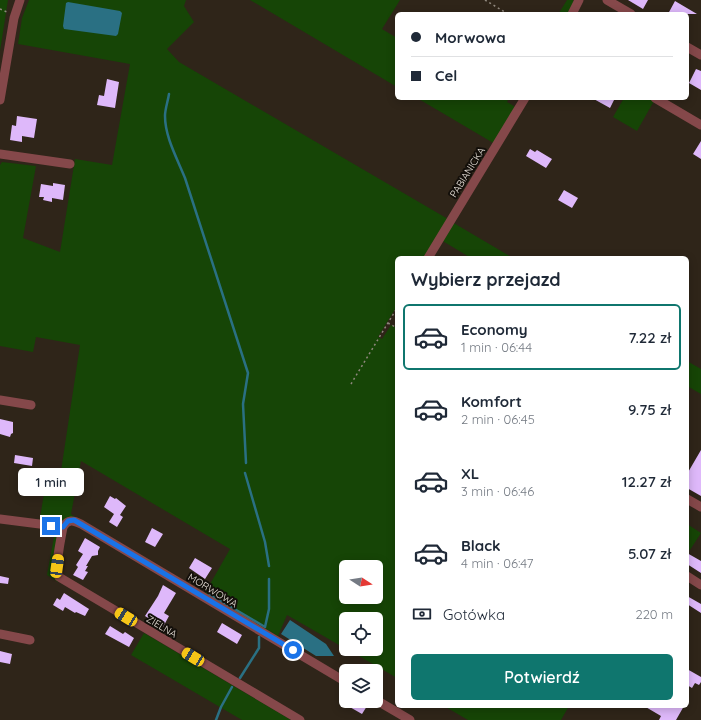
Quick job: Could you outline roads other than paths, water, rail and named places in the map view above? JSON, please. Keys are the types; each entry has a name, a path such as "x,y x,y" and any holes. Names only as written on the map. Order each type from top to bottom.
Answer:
{"street":[{"path":"0,100 14,18 20,0"},
{"path":"573,12 579,0"},
{"path":"607,0 628,12"},
{"path":"689,48 701,55"},
{"name":"PABIANICKA","path":"429,256 524,100"},
{"path":"658,100 701,125"},
{"path":"0,154 70,164"},
{"path":"0,400 31,405"},
{"path":"689,500 701,507"},
{"name":"MORWOWA","path":"0,519 66,524 74,520 339,678"},
{"name":"ZIELNA","path":"66,524 57,574 59,577 300,720"},
{"path":"689,577 701,585"},
{"path":"0,634 30,640"},
{"path":"383,704 410,720"}],"water":[{"path":"68,2 120,11 122,13 118,34 116,36 64,29 63,26 66,3"},
{"path":"290,620 326,644 334,656 316,656 281,634"}],"waterway":[{"path":"169,94 165,111 169,140 185,178 248,373 243,404 246,463"},
{"path":"245,473 265,542 269,566"},
{"path":"209,594 265,627 269,609 269,579"},
{"path":"240,678 259,648 259,637"},
{"path":"216,720 232,687"}]}
